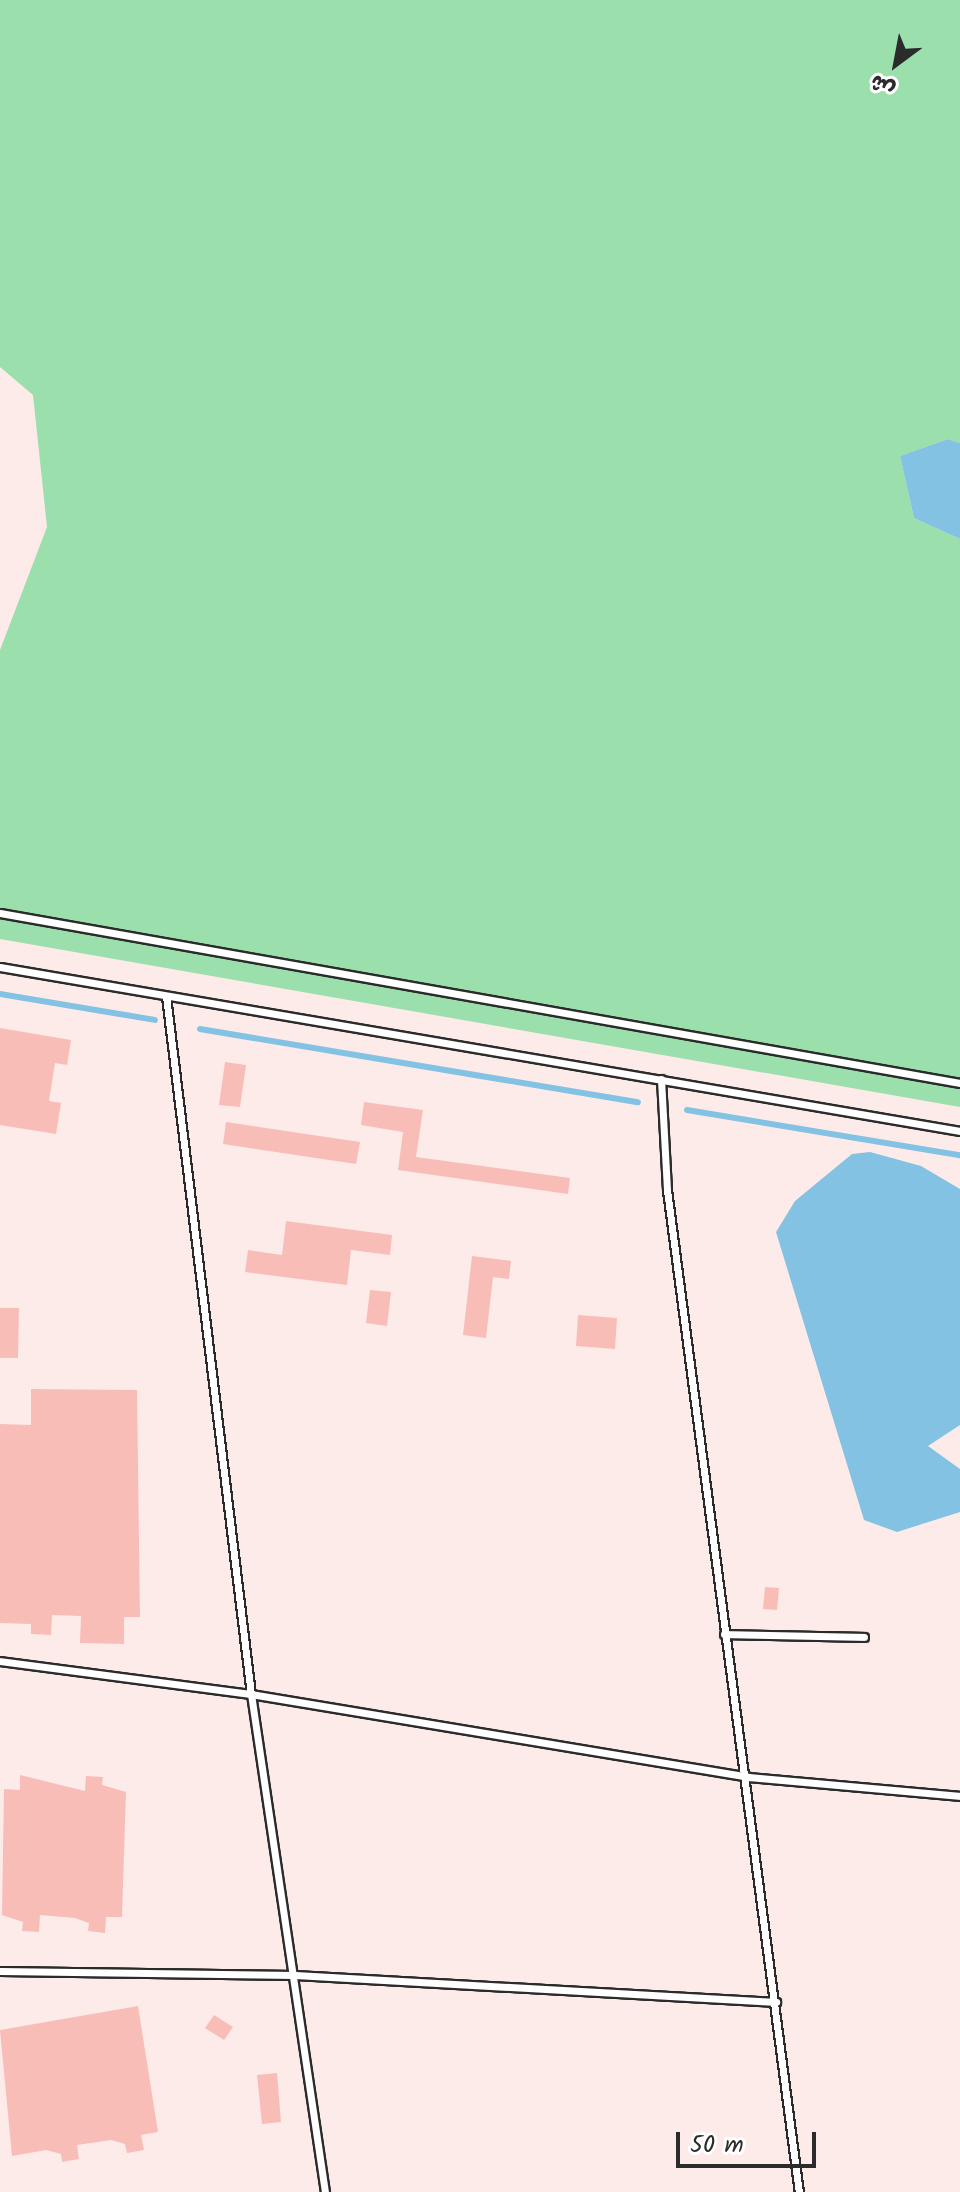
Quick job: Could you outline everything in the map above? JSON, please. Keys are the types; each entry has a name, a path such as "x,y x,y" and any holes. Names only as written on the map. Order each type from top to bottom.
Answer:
{"lane":[{"path":"0,913 960,1083"},
{"path":"0,967 960,1131"},
{"path":"166,996 251,1694 325,2192"},
{"path":"661,1079 667,1190 724,1634 749,1777 799,2192"},
{"path":"724,1634 864,1637"},
{"path":"0,1661 251,1694 749,1777 960,1796"},
{"path":"0,1971 295,1975 776,2002"}],"green space":[{"path":"0,0 960,0 960,443 948,439 900,456 914,518 960,539 960,1107 0,939 0,650 47,527 33,395 0,367"}],"water":[{"path":"948,439 960,443 960,539 914,518 900,456"},
{"path":"870,1152 921,1166 960,1189 960,1425 928,1446 960,1469 960,1512 897,1532 864,1520 776,1232 795,1201 852,1154"}],"building":[{"path":"0,1028 71,1040 67,1065 55,1063 49,1101 61,1103 56,1134 0,1125"},
{"path":"225,1062 246,1065 240,1107 219,1105"},
{"path":"364,1102 423,1110 416,1157 570,1178 568,1194 398,1170 403,1132 361,1125"},
{"path":"226,1122 360,1142 356,1164 223,1144"},
{"path":"286,1221 392,1235 390,1255 351,1250 347,1285 245,1272 248,1250 282,1255"},
{"path":"472,1256 511,1261 509,1279 493,1277 486,1338 463,1335"},
{"path":"370,1290 391,1292 387,1326 366,1323"},
{"path":"0,1308 19,1308 18,1358 0,1358"},
{"path":"578,1315 617,1318 615,1349 576,1346"},
{"path":"31,1389 137,1390 140,1617 124,1617 124,1644 80,1643 81,1616 52,1615 51,1635 31,1634 31,1624 0,1623 0,1424 31,1425"},
{"path":"765,1587 779,1588 777,1610 763,1609"},
{"path":"20,1775 85,1791 86,1776 103,1777 102,1785 126,1792 122,1917 106,1917 105,1933 88,1931 89,1923 75,1918 40,1915 39,1932 22,1931 23,1922 2,1915 4,1789 20,1790"},
{"path":"138,2006 158,2132 141,2135 144,2150 127,2153 125,2144 111,2140 77,2145 79,2159 62,2162 61,2154 46,2150 12,2156 0,2030"},
{"path":"214,2015 233,2027 224,2040 205,2028"},
{"path":"277,2073 281,2122 262,2124 257,2075"}],"waterway":[{"path":"0,994 155,1020"},
{"path":"200,1029 638,1102"},
{"path":"687,1110 960,1155"}]}
